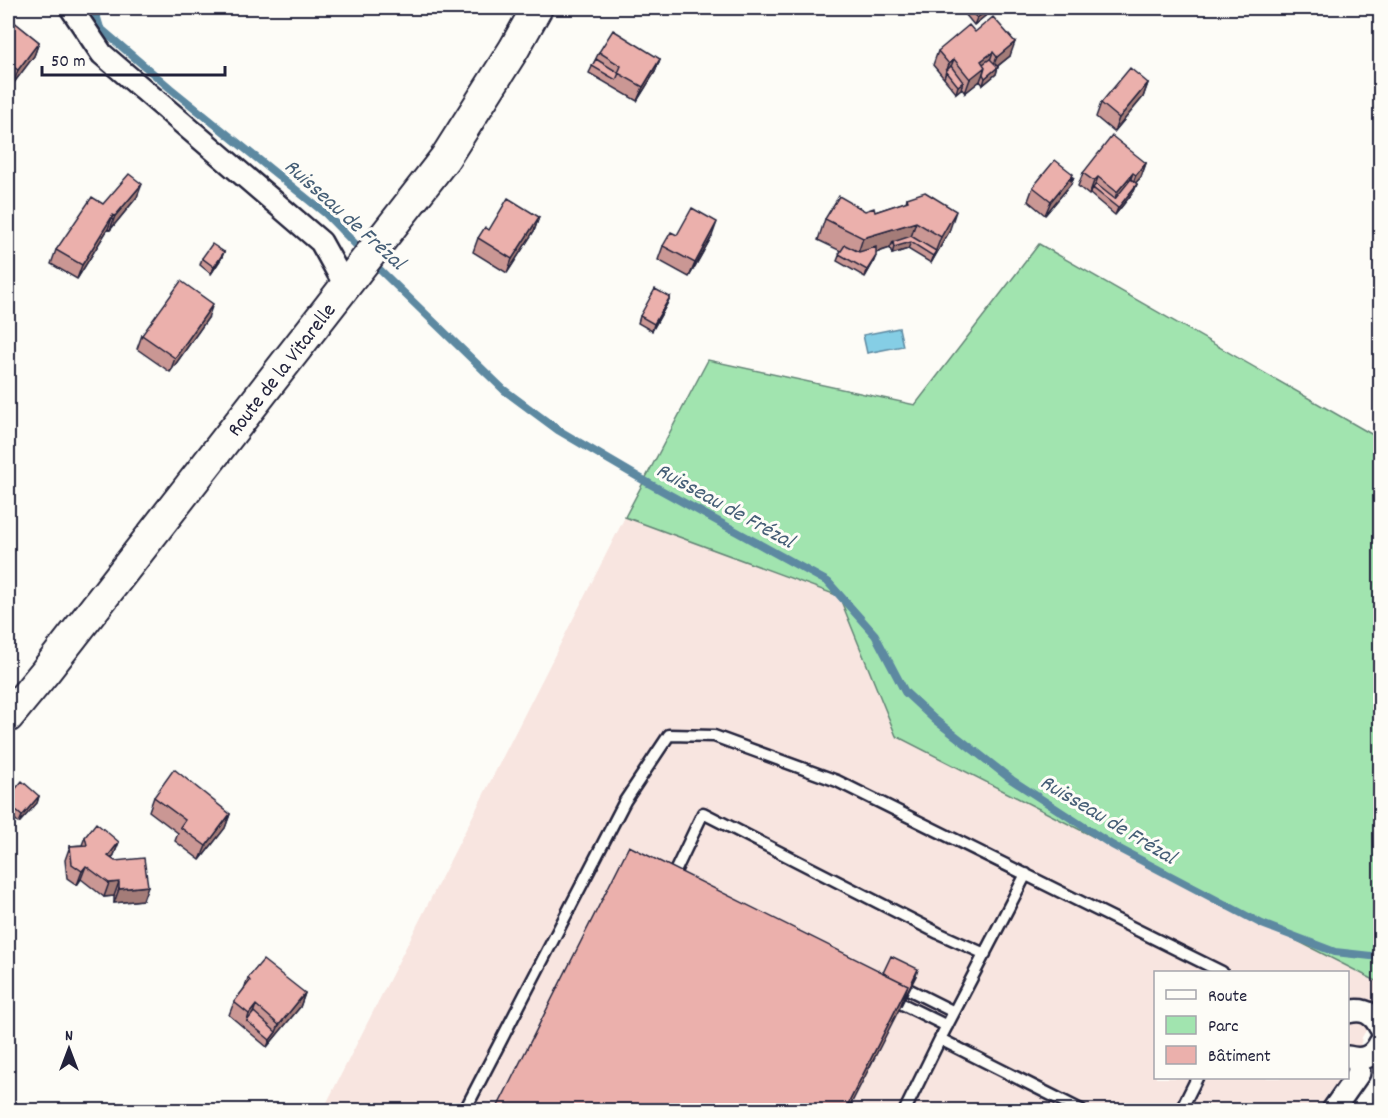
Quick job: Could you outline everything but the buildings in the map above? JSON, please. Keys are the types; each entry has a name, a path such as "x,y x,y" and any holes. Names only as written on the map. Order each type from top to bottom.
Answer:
{"street":[{"path":"71,8 102,54 321,242 351,280"},
{"name":"Route de la Vitarelle","path":"8,717 445,158 514,49 537,8"},
{"path":"1349,1012 1366,1011 1375,1017 1380,1027"},
{"path":"1333,1110 1359,1073 1353,1058 1367,1057 1375,1052 1380,1043"}],"lane":[{"path":"465,1110 625,801 669,735 714,736 837,781 1220,971"},
{"path":"676,891 668,887 703,813 938,933 985,954"},
{"path":"905,1110 1026,874"},
{"path":"891,980 954,1012"},
{"path":"883,994 947,1026"},
{"path":"940,1040 1081,1110"},
{"path":"1181,1110 1196,1079"}],"shaded area":[{"path":"625,517 839,596 896,736 1380,983 1380,1009 1362,1037 1358,1059 1349,1070 1349,971 1154,971 1154,1079 1341,1079 1326,1096 1321,1110 323,1110"}],"green space":[{"path":"1039,244 1380,439 1380,983 896,736 839,596 625,517 708,360 915,405"}],"water":[{"path":"899,328 903,346 867,353 863,335"}],"waterway":[{"name":"Ruisseau de Frézal","path":"94,8 100,28 170,88 326,214 363,252"},
{"name":"Ruisseau de Frézal","path":"373,263 504,390 558,430 650,484 828,582 875,635 905,692 934,719 1012,780 1112,845 1262,924 1335,952 1380,957"}]}
